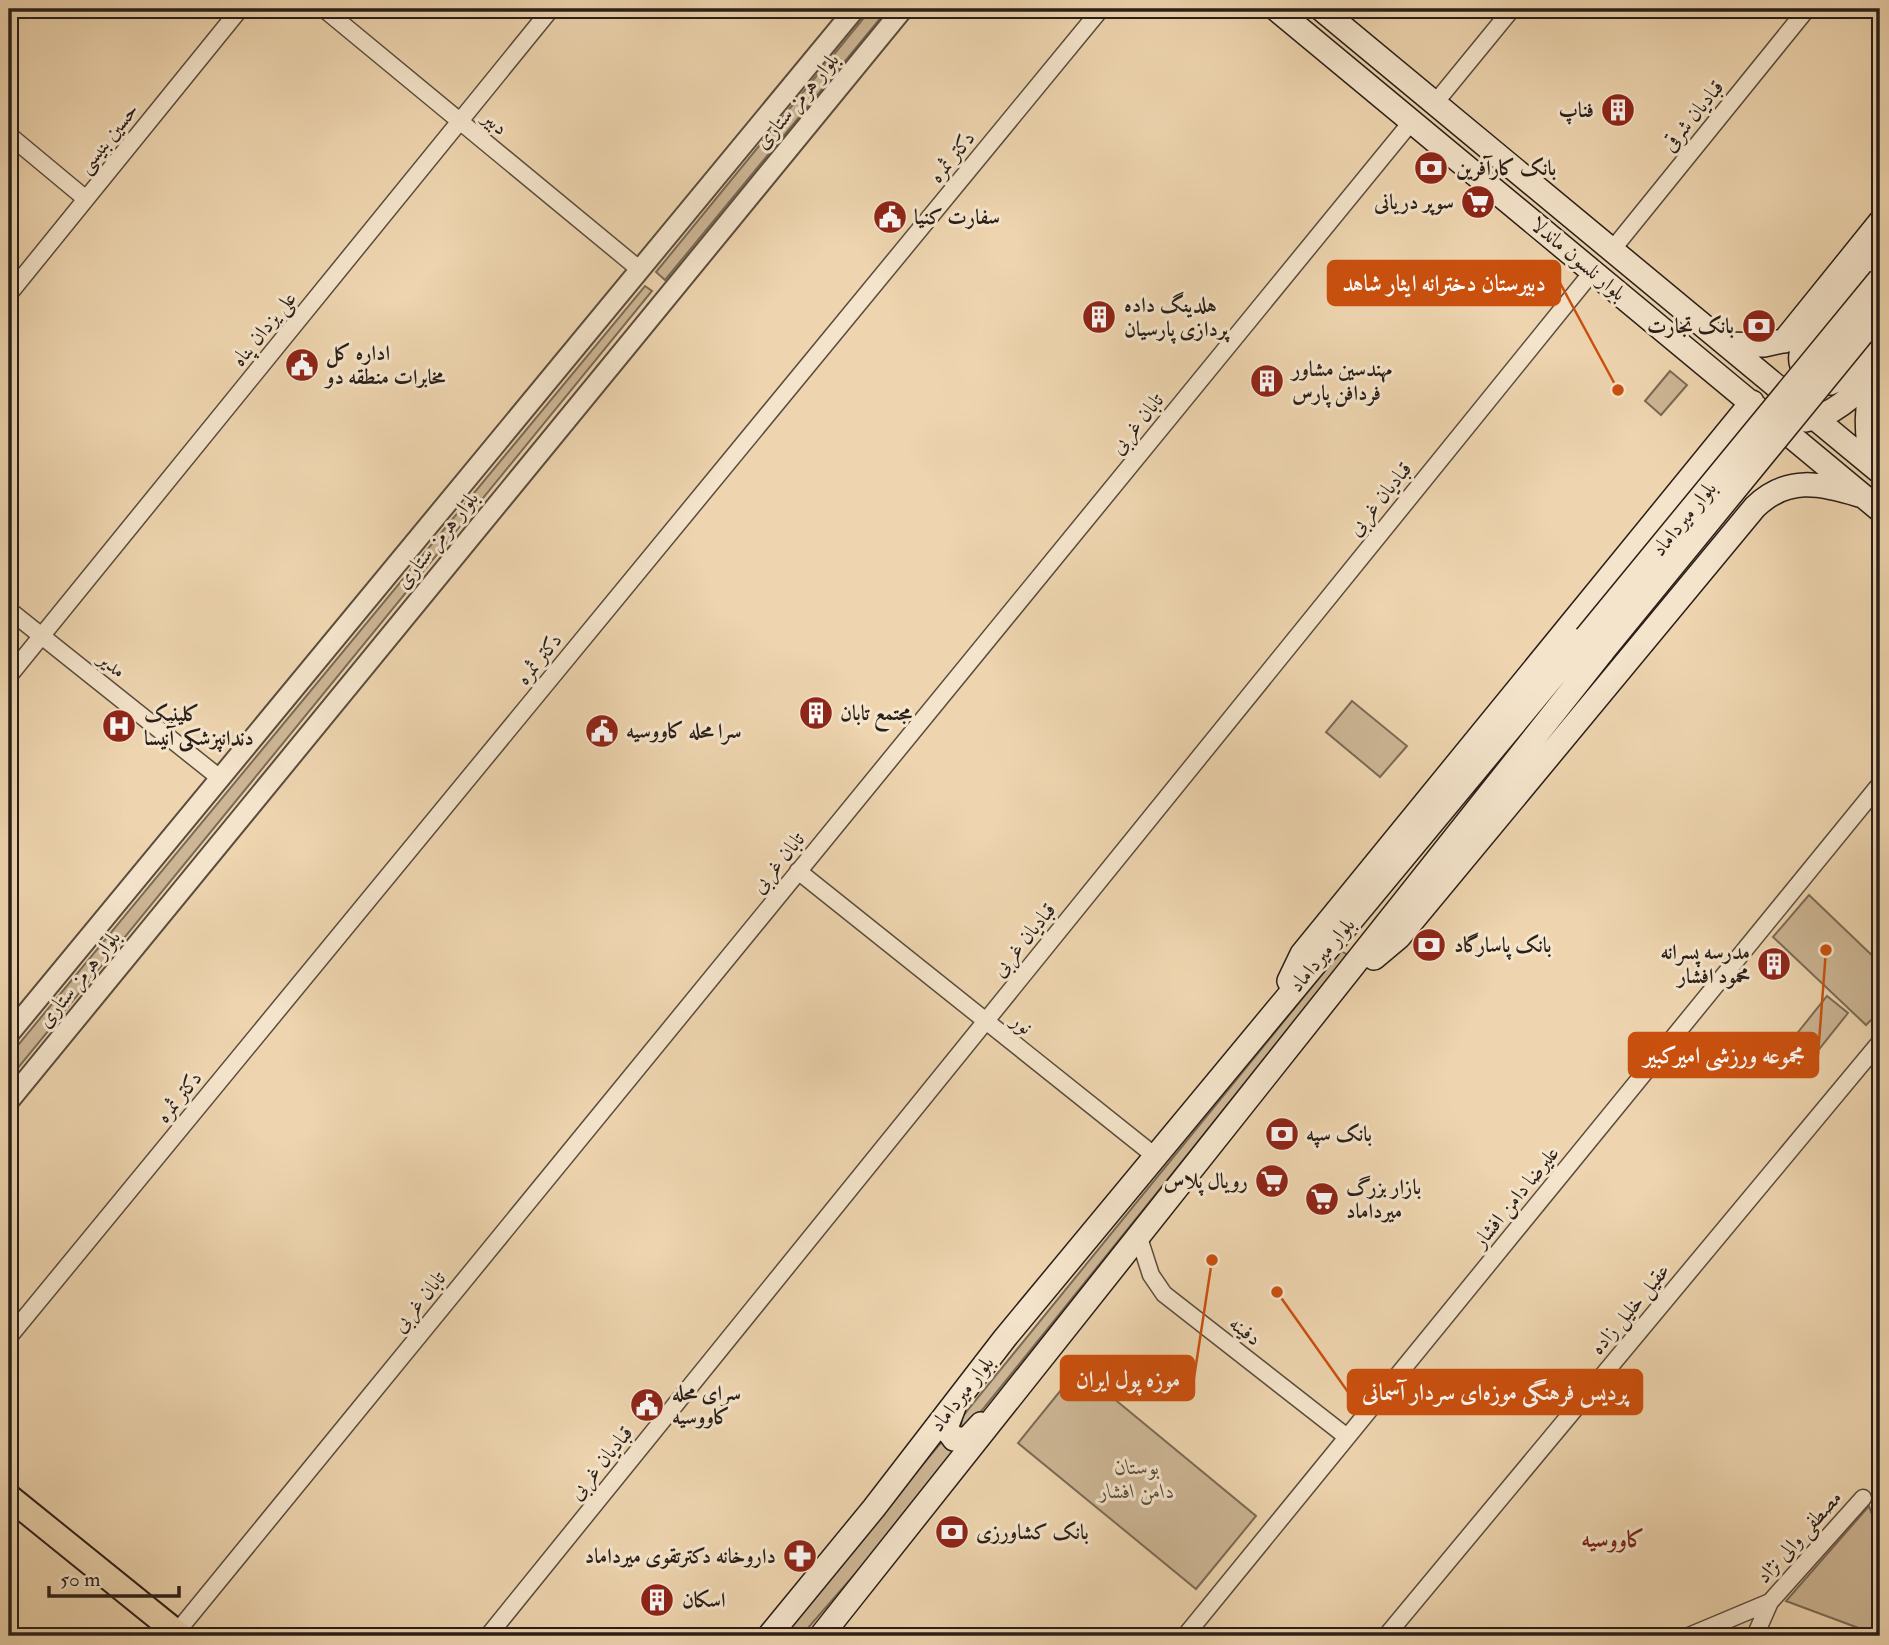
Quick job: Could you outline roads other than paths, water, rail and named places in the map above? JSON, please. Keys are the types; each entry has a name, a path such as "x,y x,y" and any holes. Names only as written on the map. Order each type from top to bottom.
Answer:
{"main road":[{"name":"بلوار نلسون ماندلا","path":"1276,9 1874,504"},
{"name":"بلوار نلسون ماندلا","path":"1321,9 1877,469"},
{"path":"1784,341 1880,222"},
{"path":"1880,252 1800,353 1800,365 1808,376 1830,383 1840,379 1861,361 1880,295"},
{"name":"بلوار میرداماد","path":"821,1636 1140,1241 1226,1126 1341,984 1595,644 1880,279"},
{"name":"بلوار میرداماد","path":"769,1636 961,1395 1271,1017 1880,313"},
{"path":"1726,344 1764,345 1813,334"},
{"path":"1814,454 1817,436 1879,366"},
{"path":"1877,469 1867,440 1866,420 1879,366"},
{"path":"1271,1017 1302,954 1752,402"},
{"path":"1778,424 1825,426"},
{"path":"1341,984 1399,937 1730,535 1766,496 1790,485 1812,483 1874,504"},
{"path":"1680,490 1701,484 1721,491 1732,513 1730,535"},
{"path":"961,1395 946,1428 950,1436 958,1440 967,1439 1013,1395"},
{"path":"9,1497 178,1634"}],"street":[{"name":"حسین بنیسی","path":"9,294 240,9"},
{"name":"دبیر","path":"324,9 639,270"},
{"name":"علی یزدان پناه","path":"9,676 551,9"},
{"name":"بلوار هرمز ستاری","path":"9,1034 855,9"},
{"name":"بلوار هرمز ستاری","path":"9,1101 903,9"},
{"name":"دکتر ثمره","path":"9,1337 1101,9"},
{"path":"1435,103 1512,9"},
{"name":"قبادیان شرقی","path":"1612,250 1807,9"},
{"name":"تابان غربی","path":"178,1634 1412,121"},
{"path":"9,135 86,198"},
{"name":"قبادیان غربی","path":"488,1636 1593,271"},
{"name":"مدیر","path":"9,610 221,779"},
{"name":"علیرضا دامن افشار","path":"1185,1636 1880,784"},
{"name":"نور","path":"798,871 1155,1156"},
{"name":"عقیل خلیل زاده","path":"1386,1636 1880,1042"},
{"name":"دفینه","path":"1140,1241 1151,1275 1164,1294 1347,1437"},
{"name":"مصطفی والی نژاد","path":"1689,1636 1770,1602 1863,1498"},
{"path":"1755,1636 1770,1602"}],"place":[{"name":"فناپ","path":"1618,110"},
{"name":"بانک کارآفرین","path":"1431,168"},
{"name":"سوپر دریانی","path":"1478,202"},
{"name":"سفارت کنیا","path":"890,217"},
{"name":"هلدینگ داده پردازی پارسیان","path":"1099,317"},
{"name":"بانک تجارت","path":"1759,326"},
{"name":"اداره کل مخابرات منطقه دو","path":"302,365"},
{"name":"مهندسین مشاور فردافن پارس","path":"1267,381"},
{"name":"دبیرستان دخترانه ایثار شاهد","path":"1618,390"},
{"name":"مجتمع تابان","path":"816,713"},
{"name":"کلینیک دندانپزشکی آنیسا","path":"119,726"},
{"name":"سرا محله کاووسیه","path":"602,731"},
{"name":"بانک پاسارگاد","path":"1429,945"},
{"name":"مجموعه ورزشی امیرکبیر","path":"1826,950"},
{"name":"مدرسه پسرانه محمود افشار","path":"1774,964"},
{"name":"بانک سپه","path":"1282,1134"},
{"name":"رویال پلاس","path":"1272,1181"},
{"name":"بازار بزرگ میرداماد","path":"1322,1199"},
{"name":"موزه پول ایران","path":"1212,1260"},
{"name":"پردیس فرهنگی موزه‌ای سردار آسمانی","path":"1277,1292"},
{"name":"سرای محله کاووسیه","path":"647,1405"},
{"name":"بانک کشاورزی","path":"952,1532"},
{"name":"داروخانه دکترتقوی میرداماد","path":"800,1556"},
{"name":"اسکان","path":"657,1600"}],"district":[{"name":"کاووسیه","path":"1613,1539"}],"park label":[{"name":"بوستان دامن افشار","path":"1137,1479"}]}
